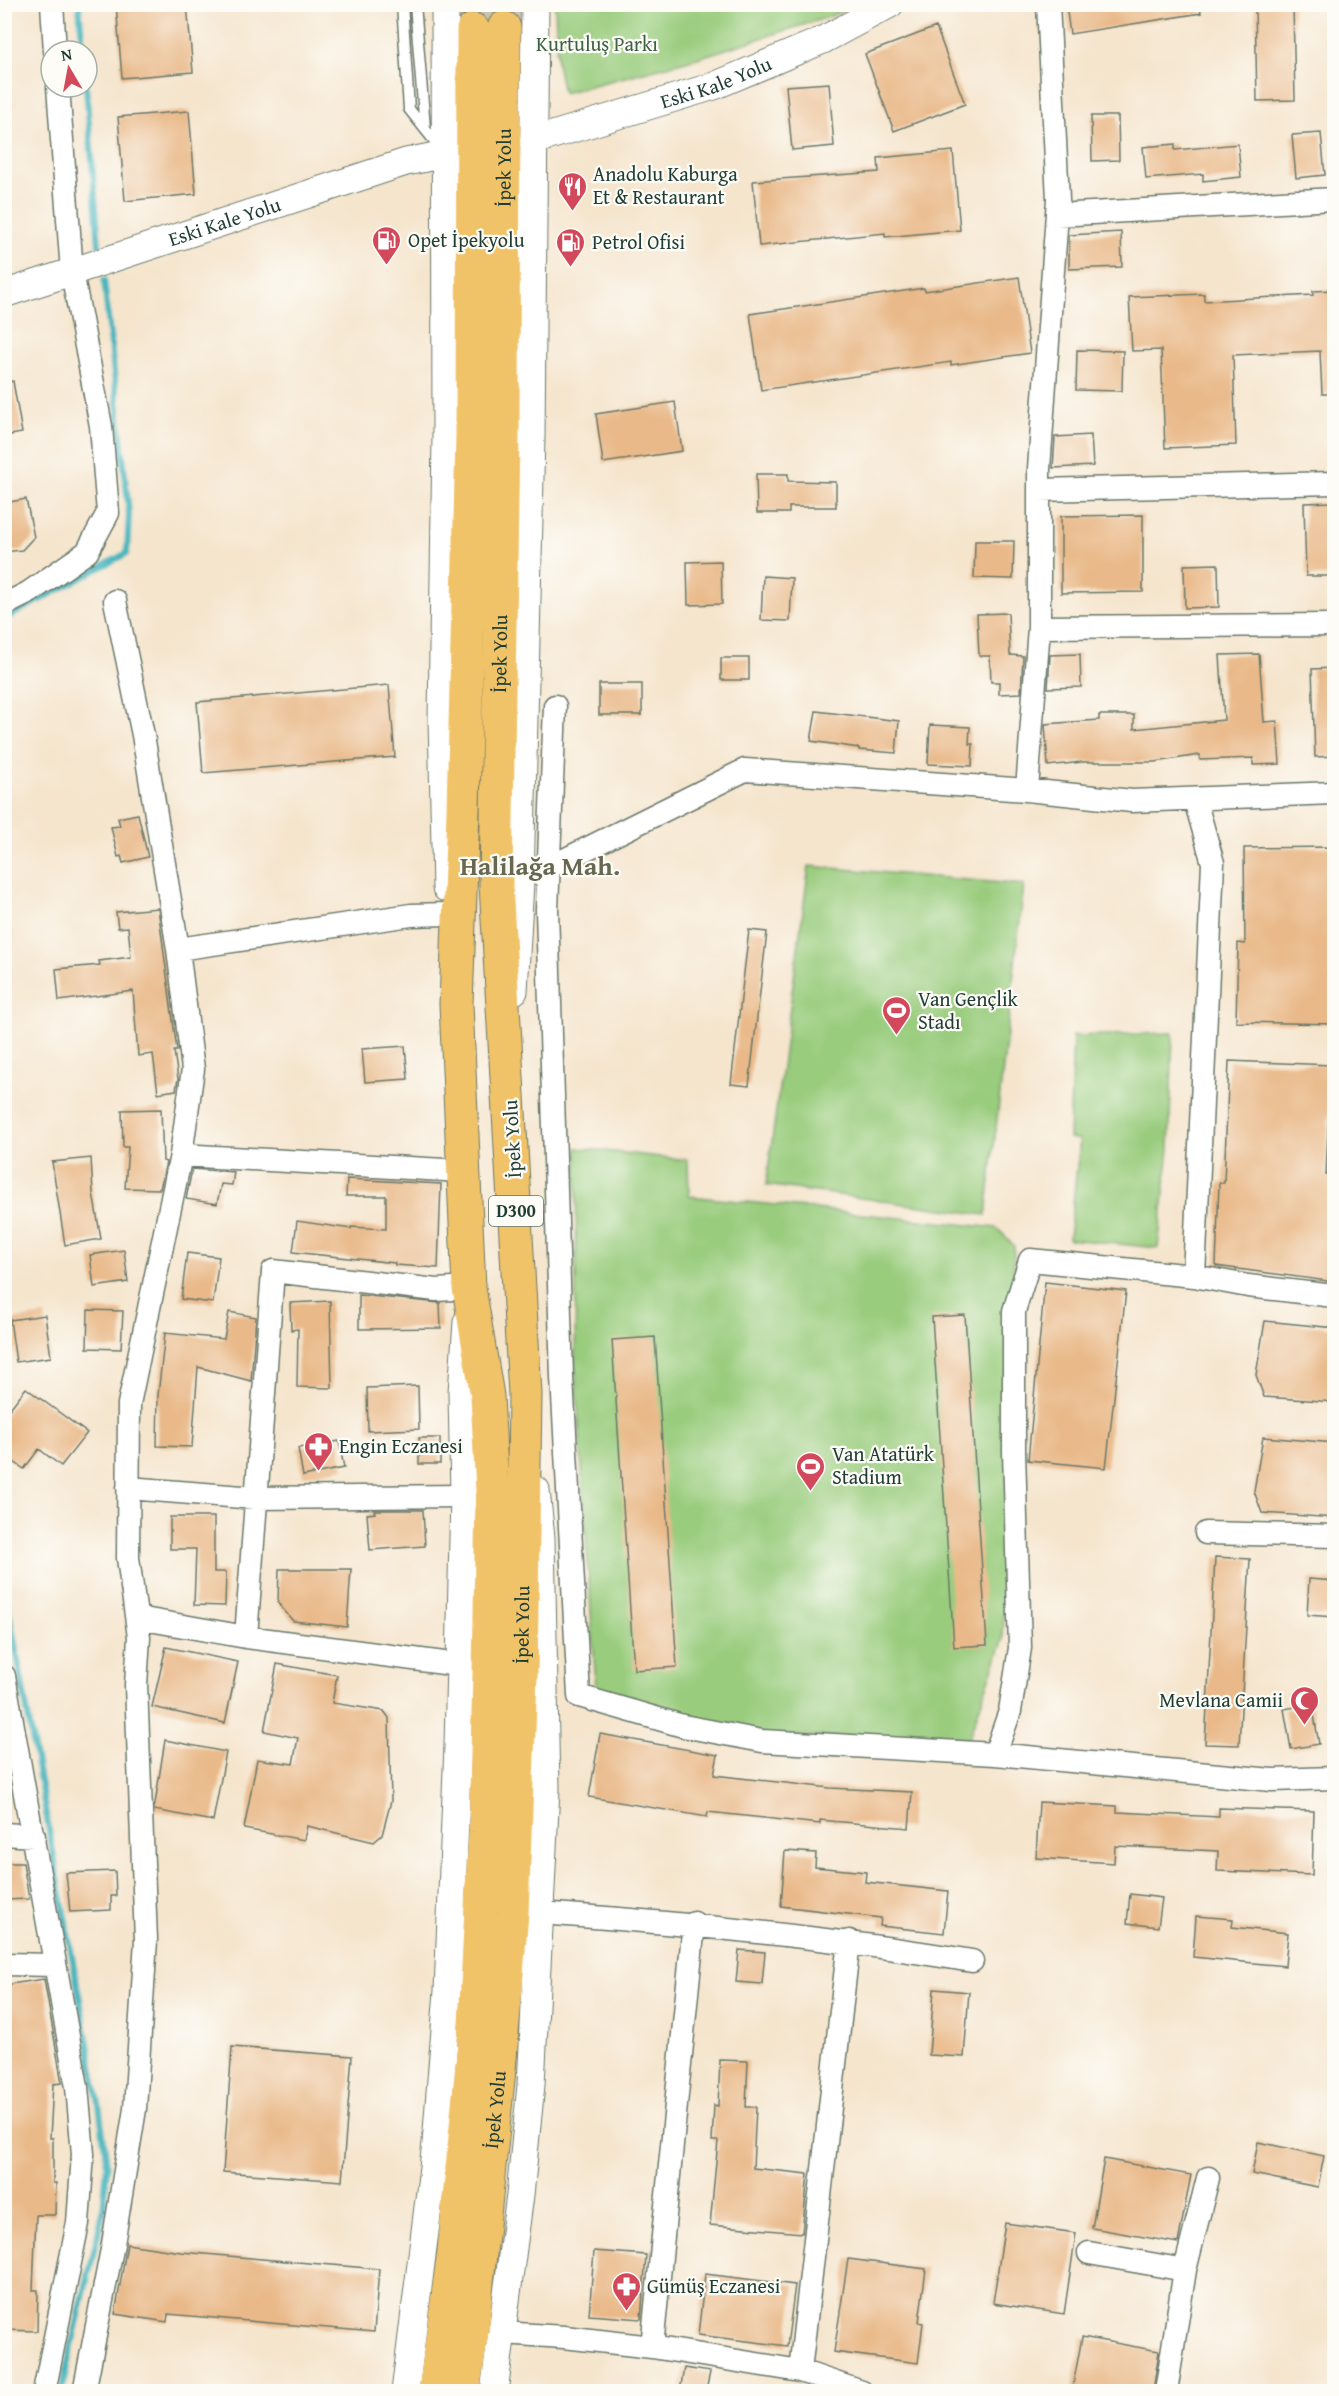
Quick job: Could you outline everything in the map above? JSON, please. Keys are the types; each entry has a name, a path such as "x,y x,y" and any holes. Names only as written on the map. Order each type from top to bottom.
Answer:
{"highway":[{"name":"İpek Yolu","path":"435,2391 454,2251 474,2043 485,1832 492,1491 487,1396 469,1288 456,1004 471,447 489,14"},
{"name":"İpek Yolu","path":"463,2391 472,2331 499,2070 514,1877 521,1678 525,1394 496,884 503,423 489,14"}],"street":[{"path":"52,4 55,39"},
{"name":"Eski Kale Yolu","path":"533,141 714,86 823,40 890,4"},
{"path":"1027,790 1039,627 1039,490 1057,215 1048,4"},
{"path":"489,14 533,141 531,448 520,882 509,1088"},
{"path":"456,1004 447,914 442,719 446,436 445,154 489,14"},
{"path":"4,605 28,593 87,552 108,513 101,426 72,272 59,99"},
{"name":"Eski Kale Yolu","path":"4,294 406,162 445,154"},
{"path":"1057,215 1335,199"},
{"path":"1039,490 1335,483"},
{"path":"84,2391 113,2244 135,2109 146,1940 135,1685 139,1636 129,1558 129,1404 181,1155 193,1069 178,949 143,735 115,602"},
{"path":"1039,627 1335,626"},
{"path":"555,706 548,922 562,1365 579,1696 683,1726 762,1742 995,1754 1272,1780 1335,1778"},
{"path":"520,882 744,770 1027,790 1132,801 1335,793"},
{"path":"1194,1276 1213,863 1195,800"},
{"path":"178,949 411,915 447,914"},
{"path":"181,1155 462,1171"},
{"path":"995,1754 1010,1711 1020,1648 1014,1452 1014,1311 1030,1260 1194,1276 1248,1286 1335,1296"},
{"path":"246,1637 273,1270 436,1290 469,1288 462,1392 464,1496 459,1746 448,1991 436,2143 405,2391"},
{"path":"494,2391 531,2085 546,1790 541,1538 525,1394"},
{"path":"128,1488 255,1498 464,1496"},
{"path":"1206,1533 1335,1536"},
{"path":"138,1617 246,1637 459,1665"},
{"path":"4,1676 77,2087 83,2154 78,2223 44,2391"},
{"path":"4,1834 34,1836"},
{"path":"539,1913 694,1923 849,1941 972,1961"},
{"path":"652,2347 694,1923"},
{"path":"800,2371 849,1941"},
{"path":"4,1964 54,1965"},
{"path":"1166,2391 1185,2270 1208,2178"},
{"path":"1089,2253 1185,2270"},
{"path":"502,2333 652,2347 800,2371 862,2391"}],"lane":[{"path":"402,4 409,109 445,154"},
{"path":"415,4 425,129"}],"green space":[{"path":"476,4 501,6 511,10 518,21 462,21 470,8"},
{"name":"Kurtuluş Parkı","path":"555,4 856,5 829,17 694,59 563,93 557,63"},
{"name":"Van Gençlik Stadı","path":"809,866 1024,885 986,1215 766,1185"},
{"path":"1173,1033 1169,1149 1158,1248 1069,1239 1080,1140 1069,1138 1073,1036"},
{"path":"577,1148 688,1160 689,1196 997,1228 1014,1246 1003,1641 968,1740 755,1735 596,1689 575,1363"}],"building":[{"path":"116,4 187,4 193,72 122,78"},
{"path":"1066,4 1200,4 1201,13 1070,34"},
{"path":"1255,4 1293,4 1295,100 1257,101"},
{"path":"936,27 965,104 894,131 865,54"},
{"path":"829,83 834,146 792,150 786,86"},
{"path":"189,111 196,194 125,201 118,117"},
{"path":"1091,116 1118,116 1119,160 1092,161"},
{"path":"1321,133 1325,175 1296,178 1292,135"},
{"path":"1175,144 1175,150 1238,144 1241,177 1203,181 1203,174 1146,179 1143,147"},
{"path":"953,151 960,230 885,237 885,233 759,246 753,181 879,172 878,158"},
{"path":"1121,232 1122,267 1069,269 1069,235"},
{"path":"1019,277 1030,353 951,365 951,362 761,390 750,314 924,288 925,291"},
{"path":"1335,290 1335,394 1322,394 1320,351 1233,355 1236,445 1165,448 1161,350 1132,351 1129,297 1204,294 1204,301 1313,295 1313,291"},
{"path":"1077,350 1123,351 1122,391 1076,390"},
{"path":"13,381 22,433 4,436 4,382"},
{"path":"675,402 682,451 603,463 596,414"},
{"path":"1091,435 1093,466 1053,468 1055,437"},
{"path":"756,474 788,474 788,481 836,482 836,507 789,507 789,513 757,513"},
{"path":"26,499 34,537 22,550 4,552 4,503"},
{"path":"1335,502 1335,576 1306,576 1304,503"},
{"path":"1143,515 1143,592 1061,593 1061,516"},
{"path":"975,541 1014,541 1013,579 974,578"},
{"path":"721,561 722,604 688,605 687,562"},
{"path":"1218,564 1219,607 1185,608 1184,565"},
{"path":"763,576 792,578 790,621 761,620"},
{"path":"1008,613 1010,655 1023,656 1021,693 999,694 999,682 991,682 990,656 979,656 977,614"},
{"path":"1080,654 1081,687 1048,688 1050,655"},
{"path":"1259,654 1264,722 1277,721 1280,764 1253,765 1253,758 1200,760 1200,755 1155,762 1082,762 1048,766 1045,724 1099,720 1099,715 1134,715 1134,729 1224,720 1220,655"},
{"path":"721,658 749,658 749,680 721,680"},
{"path":"1335,668 1335,756 1315,757 1312,669"},
{"path":"599,684 642,684 642,715 599,715"},
{"path":"389,685 395,757 203,773 197,702"},
{"path":"816,711 899,721 896,753 859,750 859,748 811,741"},
{"path":"930,725 970,727 969,744 973,744 972,766 928,764"},
{"path":"138,814 148,857 123,863 121,856 118,857 111,827 120,826 118,818"},
{"path":"1335,847 1335,1024 1236,1022 1238,943 1245,944 1244,848"},
{"path":"158,908 177,1051 174,1051 178,1079 176,1090 158,1093 153,1054 138,1056 133,991 59,1001 56,969 100,965 99,961 131,957 128,927 118,928 116,912"},
{"path":"749,930 767,932 749,1086 731,1084"},
{"path":"405,1046 408,1079 365,1082 362,1049"},
{"path":"1229,1061 1331,1065 1326,1175 1335,1175 1335,1282 1216,1266 1219,1183 1224,1183"},
{"path":"161,1109 163,1161 166,1162 160,1189 125,1188 128,1147 123,1147 122,1110"},
{"path":"91,1158 93,1193 101,1239 65,1245 52,1162"},
{"path":"192,1169 234,1172 232,1185 221,1184 217,1204 186,1199"},
{"path":"347,1179 441,1184 438,1268 293,1252 297,1221 351,1229 351,1227 386,1229 386,1196 346,1196"},
{"path":"124,1250 128,1282 94,1287 90,1255"},
{"path":"187,1253 219,1257 213,1303 181,1299"},
{"path":"1045,1282 1126,1291 1106,1468 1028,1460"},
{"path":"359,1295 440,1303 441,1328 359,1329"},
{"path":"330,1301 332,1388 297,1387 298,1329 291,1330 290,1303"},
{"path":"88,1310 123,1311 121,1349 87,1348"},
{"path":"229,1312 256,1317 251,1381 198,1367 192,1447 157,1446 158,1395 165,1333 224,1339"},
{"path":"45,1315 51,1357 16,1362 10,1320"},
{"path":"965,1315 987,1645 954,1647 932,1317"},
{"path":"1265,1321 1335,1328 1335,1402 1264,1397 1256,1375"},
{"path":"655,1337 677,1667 634,1670 612,1340"},
{"path":"418,1386 419,1429 368,1431 367,1388"},
{"path":"26,1388 87,1433 61,1466 39,1449 24,1469 4,1455 4,1416"},
{"path":"1263,1437 1335,1443 1335,1518 1262,1513 1254,1491"},
{"path":"419,1438 440,1438 440,1464 419,1464"},
{"path":"339,1441 344,1468 303,1476 298,1448"},
{"path":"374,1510 423,1510 425,1546 370,1550 367,1514 375,1513"},
{"path":"170,1517 214,1517 214,1572 226,1572 225,1606 194,1605 196,1549 170,1549"},
{"path":"1215,1557 1250,1559 1239,1745 1205,1744"},
{"path":"279,1569 351,1569 347,1627 293,1621 278,1603"},
{"path":"1309,1579 1335,1581 1335,1617 1307,1615"},
{"path":"166,1647 238,1662 225,1723 152,1707"},
{"path":"277,1664 337,1675 332,1703 384,1711 389,1718 391,1801 382,1835 374,1842 307,1826 304,1840 244,1829 257,1759 293,1764 298,1738 264,1731"},
{"path":"1312,1704 1319,1744 1291,1749 1284,1709"},
{"path":"600,1734 718,1755 714,1775 830,1788 912,1792 909,1828 820,1820 820,1824 708,1812 707,1817 589,1797"},
{"path":"165,1740 226,1752 213,1821 154,1810"},
{"path":"1039,1802 1117,1806 1117,1812 1219,1817 1219,1808 1314,1811 1312,1875 1217,1871 1218,1851 1115,1846 1114,1863 1036,1858"},
{"path":"785,1851 816,1853 815,1867 866,1872 865,1882 948,1891 944,1933 880,1926 881,1918 781,1906"},
{"path":"4,1863 23,1863 29,1899 4,1900"},
{"path":"115,1871 116,1896 111,1896 111,1910 70,1912 66,1873"},
{"path":"1130,1894 1162,1898 1158,1927 1127,1923"},
{"path":"1196,1916 1233,1919 1232,1927 1288,1933 1285,1966 1193,1957"},
{"path":"739,1950 765,1952 762,1984 736,1982"},
{"path":"44,1979 62,2083 53,2084 50,2138 53,2138 53,2183 56,2183 55,2215 36,2215 33,2290 38,2290 37,2331 4,2330 4,2234 8,2234 9,2204 4,2204 4,1985"},
{"path":"934,1989 969,1992 964,2057 929,2055"},
{"path":"232,2047 352,2056 342,2181 223,2172"},
{"path":"720,2060 748,2061 746,2107 756,2107 753,2168 808,2174 802,2233 710,2225 718,2141 712,2141 714,2105 718,2106"},
{"path":"1258,2142 1324,2156 1318,2187 1252,2174"},
{"path":"1104,2159 1191,2175 1178,2243 1092,2228"},
{"path":"1005,2223 1076,2233 1064,2314 993,2303"},
{"path":"127,2244 181,2252 379,2269 374,2332 168,2314 167,2322 115,2314"},
{"path":"594,2251 646,2255 641,2319 589,2315"},
{"path":"848,2259 926,2269 919,2322 923,2323 918,2363 834,2352"},
{"path":"705,2274 795,2285 787,2346 698,2335"},
{"path":"1082,2337 1159,2351 1153,2391 1072,2391"},
{"path":"684,2368 710,2372 706,2391 680,2391"}],"waterway":[{"path":"79,4 82,39"},
{"path":"87,99 99,245"},
{"path":"4,619 127,553 129,513 104,280"},
{"path":"4,1584 99,2104 107,2165 103,2212 61,2392"}],"tunnel":[{"path":"473,4 473,30"},
{"path":"504,4 504,28"}],"place":[{"name":"Anadolu Kaburga Et & Restaurant","path":"572,212"},
{"name":"Opet İpekyolu","path":"387,266"},
{"name":"Petrol Ofisi","path":"571,268"},
{"name":"Van Gençlik Stadı","path":"897,1036"},
{"name":"Engin Eczanesi","path":"318,1472"},
{"name":"Van Atatürk Stadium","path":"811,1492"},
{"name":"Mevlana Camii","path":"1304,1726"},
{"name":"Gümüş Eczanesi","path":"626,2312"}],"district":[{"name":"Halilağa Mah.","path":"540,866"}]}
